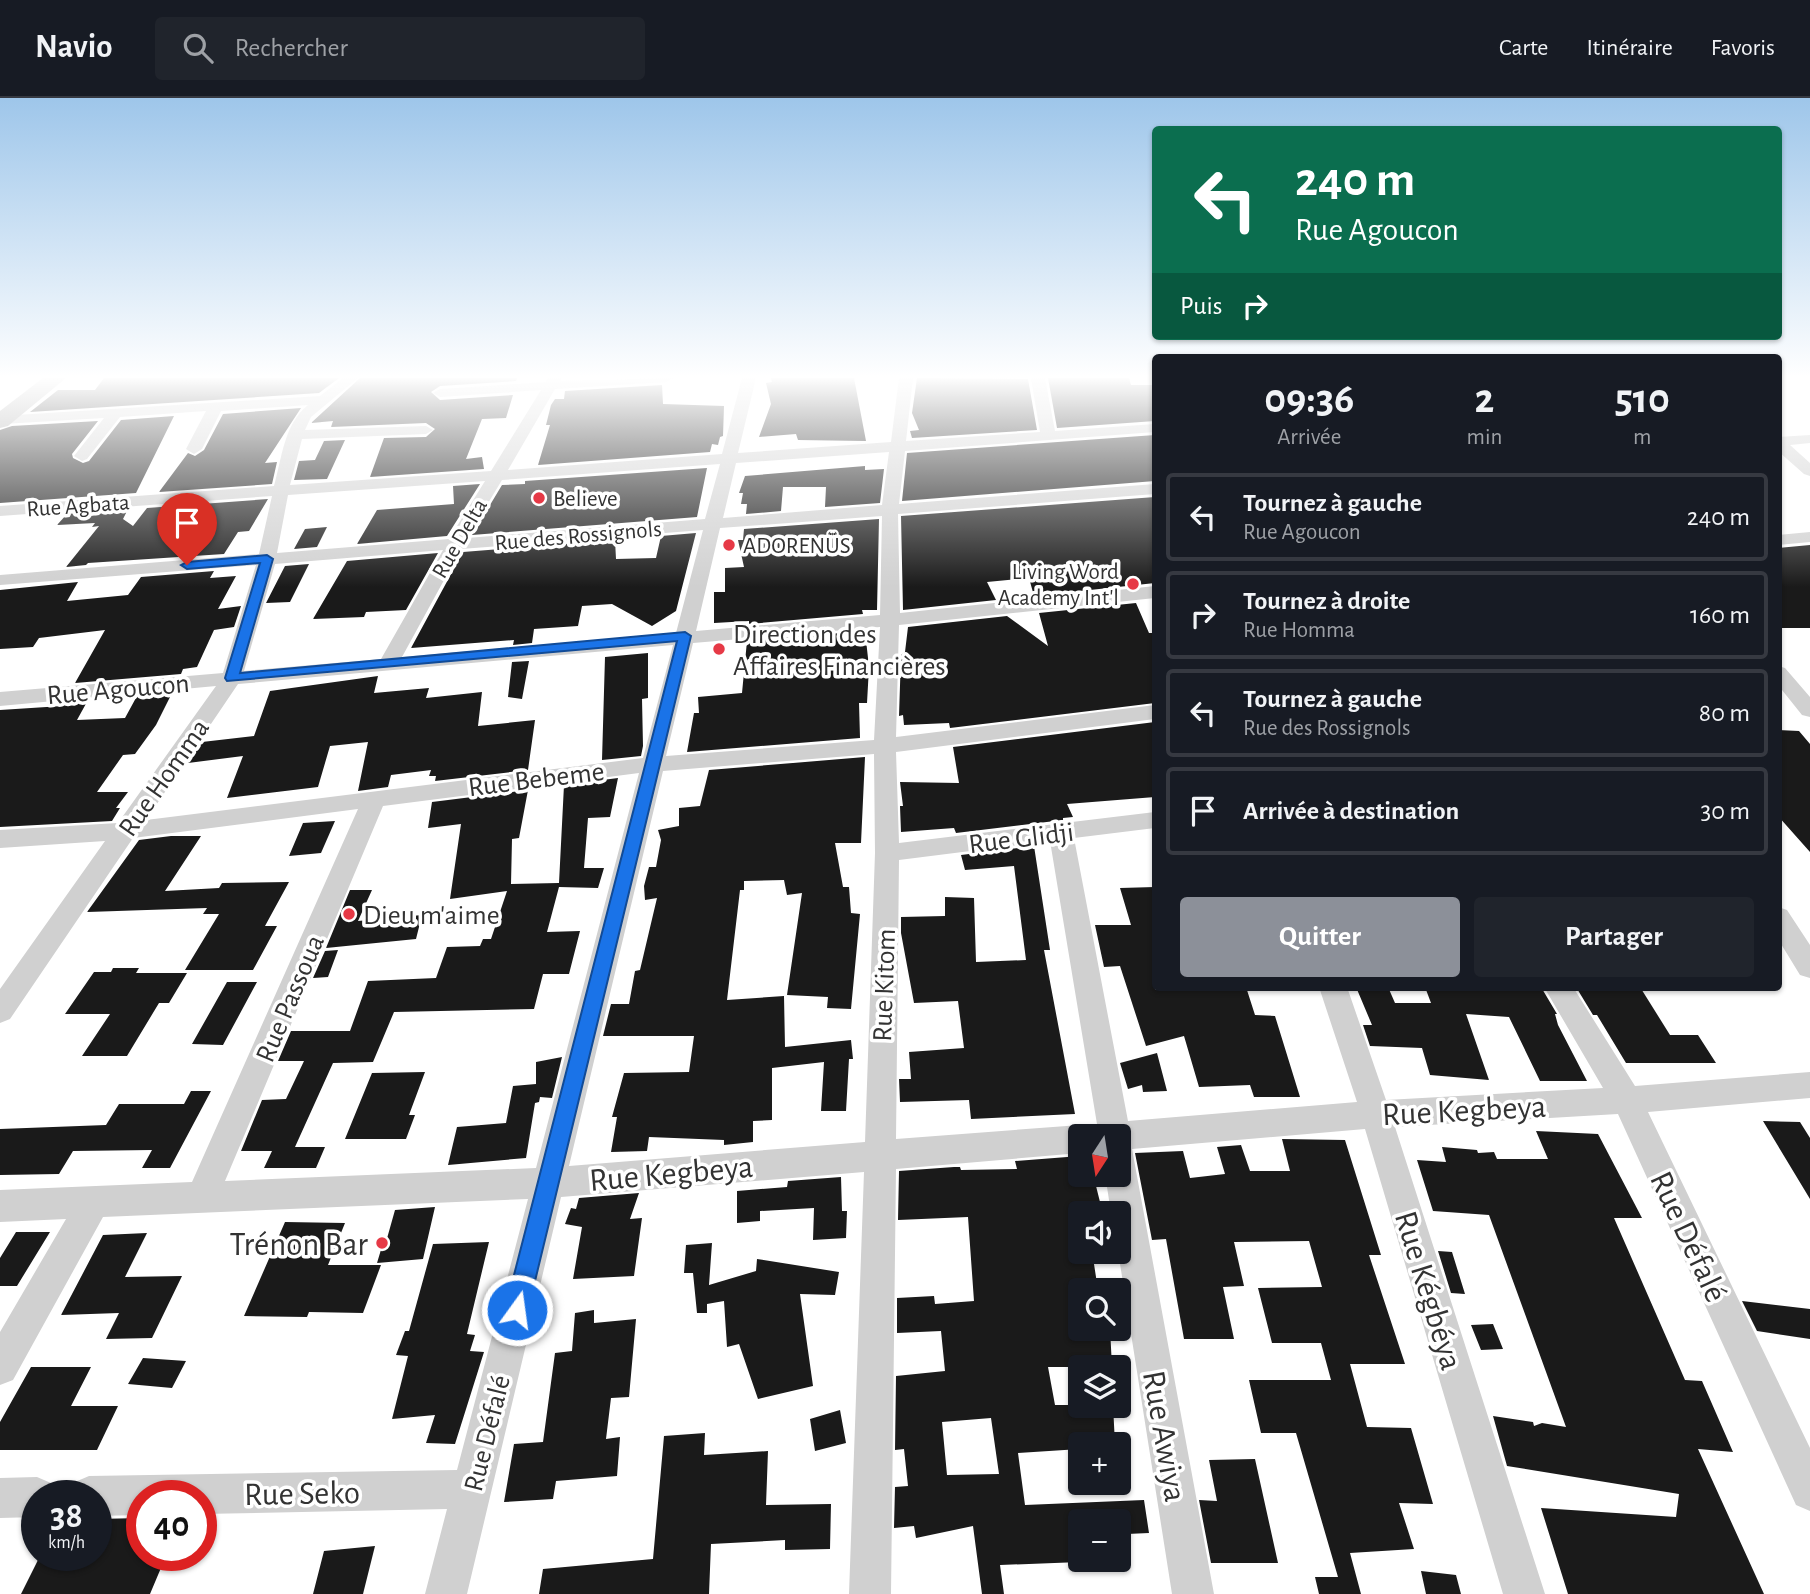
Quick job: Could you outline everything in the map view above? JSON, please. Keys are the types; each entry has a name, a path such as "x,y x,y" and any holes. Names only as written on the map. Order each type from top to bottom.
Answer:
{"street":[{"path":"82,456 88,448"},
{"name":"Rue Homma","path":"0,1012 232,678 267,559 291,448"},
{"name":"Rue Delta","path":"388,665 454,546 513,448"},
{"name":"Rue Défalé","path":"446,1594 732,448"},
{"name":"Rue Agbata","path":"0,511 496,477 861,448"},
{"name":"Rue Kitom","path":"870,1594 887,853 885,746 890,620 890,511 898,448"},
{"path":"1784,448 1810,471"},
{"name":"Rue des Rossignols","path":"0,580 1152,489"},
{"path":"1782,540 1810,537"},
{"name":"Rue Agoucon","path":"0,699 685,636 890,620 1152,592"},
{"path":"1782,677 1810,710"},
{"name":"Rue Bebeme","path":"0,839 124,831 653,764 885,746 1152,712"},
{"name":"Rue Passoua","path":"201,1198 375,798"},
{"name":"Rue Glidji","path":"887,853 1152,820"},
{"path":"1061,832 1115,1124"},
{"path":"1782,923 1810,967"},
{"name":"Rue Kégbéya","path":"1334,991 1376,1114 1524,1594"},
{"name":"Rue Défalé","path":"1560,991 1627,1101 1810,1491"},
{"name":"Rue Kegbeya","path":"1131,1135 1376,1114 1627,1101 1810,1085"},
{"name":"Rue Kegbeya","path":"0,1206 548,1183 1068,1140"},
{"name":"Rue Awiya","path":"1124,1187 1193,1594"},
{"path":"0,1367 94,1202"},
{"name":"Rue Seko","path":"112,1496 472,1489"},
{"path":"0,1498 21,1497"}],"building":[{"path":"0,448 77,448 72,454 73,458 83,463 89,461 99,448 158,448 136,493 0,503"},
{"path":"205,448 275,448 265,463 277,462 272,484 159,492 188,453 195,456"},
{"path":"321,448 341,448 327,479 294,480 299,461 315,460"},
{"path":"380,448 470,448 466,459 482,457 484,469 370,477"},
{"path":"543,448 711,448 710,452 538,465"},
{"path":"978,448 1152,448 1152,481 902,501 907,453"},
{"path":"865,466 865,470 884,469 880,503 825,507 826,487 783,487 781,511 746,514 747,504 741,504 743,493 739,493 745,476"},
{"path":"707,468 697,517 472,535 502,485"},
{"path":"480,484 447,536 357,544 377,510 454,504 453,486"},
{"path":"1152,497 1152,583 1034,596 1029,578 987,582 996,600 903,610 901,516"},
{"path":"268,499 249,531 238,532 224,554 88,563 66,567 99,526 92,527 95,523 57,525 67,514 128,509 123,519 133,526 147,508"},
{"path":"879,519 877,610 862,610 863,614 749,624 749,621 714,623 714,592 725,592 725,568 744,567 738,540 743,540 744,529"},
{"path":"327,527 317,547 294,549 305,529"},
{"path":"696,533 676,611 652,626 612,604 582,606 578,626 534,629 532,643 513,645 514,640 411,648 463,552 615,540 616,559 656,558 661,536"},
{"path":"1810,545 1810,628 1782,628 1782,548"},
{"path":"438,553 406,610 366,612 364,617 313,619 347,561"},
{"path":"309,564 290,602 266,603 285,566"},
{"path":"214,571 210,578 236,576 218,609 241,606 234,627 214,630 197,667 183,669 181,674 75,683 105,630 39,638 33,647 0,649 0,590 78,582 67,601 128,595 141,577"},
{"path":"1136,603 1149,633 1152,633 1152,703 950,728 949,723 904,725 903,715 899,716 901,655 905,652 908,627 1007,616 1048,646 1039,613"},
{"path":"865,631 869,667 867,703 859,703 860,738 687,752 694,713 699,713 698,697 742,693 747,641"},
{"path":"648,653 648,698 642,699 641,756 602,760 605,657"},
{"path":"529,661 522,699 508,697 512,662"},
{"path":"378,676 374,693 429,688 426,698 482,692 478,726 535,720 528,770 435,781 436,776 429,776 431,770 391,775 388,787 358,791 368,742 330,746 318,787 227,798 243,756 188,763 202,742 254,736 270,691"},
{"path":"172,693 156,725 135,754 123,755 97,792 128,792 116,808 120,808 112,821 0,827 0,710 62,706 64,703 88,700 77,720 125,718 137,696"},
{"path":"1152,722 1152,797 1067,804 1073,817 1063,820 956,833 954,828 901,832 900,806 903,806 900,782 959,783 953,747"},
{"path":"1782,730 1799,731 1810,744 1810,852 1782,820"},
{"path":"865,757 861,843 835,843 843,887 849,887 851,913 860,914 851,1009 827,1008 828,997 787,995 802,893 787,895 784,880 744,881 744,890 740,890 727,1000 784,996 785,1047 851,1040 853,1059 849,1059 846,1111 821,1111 824,1062 772,1068 772,1120 753,1121 753,1142 724,1145 724,1140 649,1137 647,1151 611,1152 617,1117 612,1117 624,1073 689,1072 694,1036 603,1036 611,1004 629,1004 635,971 640,970 657,898 645,900 644,886 649,867 656,867 661,840 658,830 679,826 679,808 700,806 709,770"},
{"path":"618,778 610,817 588,818 584,868 604,868 598,888 559,887 547,932 580,931 569,974 543,974 534,1009 394,1012 373,1062 333,1063 295,1147 325,1147 316,1168 264,1168 272,1151 241,1151 262,1100 286,1099 304,1061 278,1061 291,1031 350,1031 368,981 436,978 447,947 480,946 483,939 491,939 507,891 450,899 461,824 428,828 432,802 528,790 519,838 512,839 511,884 559,883 564,785"},
{"path":"335,821 321,853 289,856 303,823"},
{"path":"201,836 165,891 219,888 222,883 289,882 265,926 277,926 253,970 185,970 219,914 203,914 207,908 87,912 139,840"},
{"path":"1034,846 1050,950 1044,950 1075,1114 971,1119 969,1100 900,1102 899,1079 911,1079 909,1052 964,1048 958,1001 914,1003 901,933 901,917 945,916 945,897 974,898 976,962 1026,960 1014,866 965,870 961,855"},
{"path":"1152,887 1152,991 1247,991 1255,1015 1275,1016 1300,1097 1254,1097 1250,1085 1199,1087 1184,1036 1146,1046 1120,966 1104,967 1095,925 1131,925 1120,888"},
{"path":"350,890 372,890 358,921 422,915 416,939 326,948"},
{"path":"338,950 328,977 313,978 325,951"},
{"path":"113,968 139,968 136,973 187,973 169,1003 159,1003 127,1056 82,1056 110,1014 65,1014 94,972 111,972"},
{"path":"227,982 257,982 223,1045 192,1044"},
{"path":"1358,991 1390,991 1395,1003 1431,1003 1426,991 1543,991 1557,1014 1558,1025 1587,1081 1540,1081 1509,1017 1466,1014 1489,1080 1430,1075 1422,1048 1370,1046 1363,1025 1372,1025"},
{"path":"1578,991 1642,991 1670,1035 1698,1035 1716,1063 1626,1063 1597,1015 1593,1015"},
{"path":"1157,1053 1167,1091 1143,1092 1142,1085 1128,1089 1120,1063"},
{"path":"562,1057 552,1098 540,1097 539,1102 535,1103 526,1158 448,1165 457,1127 506,1123 513,1086 536,1084 536,1062"},
{"path":"425,1072 409,1115 415,1115 406,1139 345,1139 372,1073"},
{"path":"191,1091 211,1091 170,1168 142,1168 152,1150 73,1151 59,1174 0,1175 0,1129 106,1125 119,1104 184,1104"},
{"path":"1763,1121 1800,1122 1810,1138 1810,1199"},
{"path":"1536,1131 1598,1134 1642,1218 1614,1218 1685,1380 1702,1381 1733,1452 1698,1449 1764,1594 1568,1594 1541,1508 1676,1517 1679,1494 1507,1466 1493,1416 1533,1422 1534,1426 1542,1423 1566,1427 1489,1215 1433,1211 1417,1160 1446,1162 1442,1147 1477,1150 1478,1153 1494,1152 1497,1159 1548,1159"},
{"path":"1282,1139 1345,1140 1381,1255 1369,1255 1405,1364 1350,1364 1367,1427 1411,1428 1433,1504 1399,1503 1414,1549 1350,1553 1361,1594 1319,1594 1315,1577 1338,1577 1296,1433 1261,1433 1249,1380 1331,1380 1321,1343 1272,1343 1258,1288 1322,1287 1309,1241 1234,1242 1244,1286 1223,1287 1234,1339 1184,1339 1166,1239 1152,1240 1135,1153 1183,1151 1190,1178 1225,1174 1217,1147 1241,1145 1250,1171 1290,1171"},
{"path":"1068,1157 1068,1187 1096,1187 1100,1201 1068,1201 1068,1264 1094,1264 1096,1278 1068,1278 1068,1341 1111,1341 1111,1355 1068,1355 1068,1367 1048,1367 1055,1405 1068,1405 1068,1418 1114,1418 1114,1432 1068,1432 1068,1450 1018,1453 1025,1505 1144,1500 1149,1533 1131,1534 1131,1509 1068,1509 1068,1562 1000,1565 1004,1594 982,1594 973,1526 916,1538 914,1526 894,1528 895,1487 908,1486 904,1449 895,1450 896,1376 945,1371 941,1331 897,1333 897,1298 934,1296 935,1304 974,1301 968,1217 898,1220 899,1171 954,1167 960,1167 961,1170 1017,1169 1015,1161","holes":["991,1418 999,1474 947,1475 942,1422"]},
{"path":"841,1177 842,1211 847,1211 846,1238 813,1240 814,1208 760,1211 760,1221 737,1223 737,1191 787,1187 788,1181"},
{"path":"639,1193 630,1219 642,1218 634,1276 573,1279 582,1227 565,1224 571,1208 576,1209 579,1198"},
{"path":"435,1207 423,1259 377,1263 395,1210"},
{"path":"285,1222 345,1223 328,1265 381,1265 363,1313 309,1312 307,1317 244,1316"},
{"path":"16,1232 50,1232 17,1286 0,1286 0,1258"},
{"path":"147,1233 125,1277 182,1276 152,1338 106,1339 119,1313 61,1315 103,1235"},
{"path":"489,1242 467,1334 475,1335 470,1351 484,1352 455,1444 426,1443 435,1415 392,1419 408,1356 396,1355 405,1331 409,1331 433,1244"},
{"path":"712,1243 709,1285 756,1271 757,1259 839,1272 835,1295 800,1294 813,1386 758,1399 739,1344 727,1347 724,1301 707,1304 707,1313 697,1313 693,1273 684,1273 686,1245"},
{"path":"1438,1251 1452,1252 1465,1294 1451,1293"},
{"path":"1742,1301 1810,1309 1810,1339 1757,1331"},
{"path":"594,1310 594,1323 636,1319 629,1397 611,1398 606,1439 620,1437 617,1476 556,1481 553,1499 504,1502 514,1444 543,1442 555,1353 572,1351 575,1313"},
{"path":"1493,1324 1503,1349 1481,1350 1471,1325"},
{"path":"143,1358 186,1361 172,1388 128,1384"},
{"path":"31,1367 91,1367 71,1406 118,1406 97,1450 0,1450 0,1422"},
{"path":"840,1410 846,1443 815,1451 810,1419"},
{"path":"705,1433 704,1455 768,1451 766,1505 831,1504 830,1549 785,1550 785,1540 711,1544 709,1594 539,1594 543,1569 653,1559 664,1436"},
{"path":"1255,1459 1278,1563 1211,1563 1199,1500 1217,1501 1209,1460"},
{"path":"126,1518 126,1571 160,1571 150,1594 21,1594 32,1571 112,1571 112,1519"},
{"path":"375,1546 363,1594 313,1594 324,1551"},
{"path":"1421,1571 1456,1575 1461,1594 1426,1594"}],"place":[{"name":"Believe","path":"539,498"},
{"name":"ADORENÜS","path":"729,545"},
{"name":"Living Word Academy Int'l","path":"1133,584"},
{"name":"Direction des Affaires Financières","path":"719,649"},
{"name":"Dieu m'aime","path":"349,914"},
{"name":"Trénon Bar","path":"382,1243"}],"route":[{"path":"187,565 267,559 232,678 685,636 517,1310"}]}
